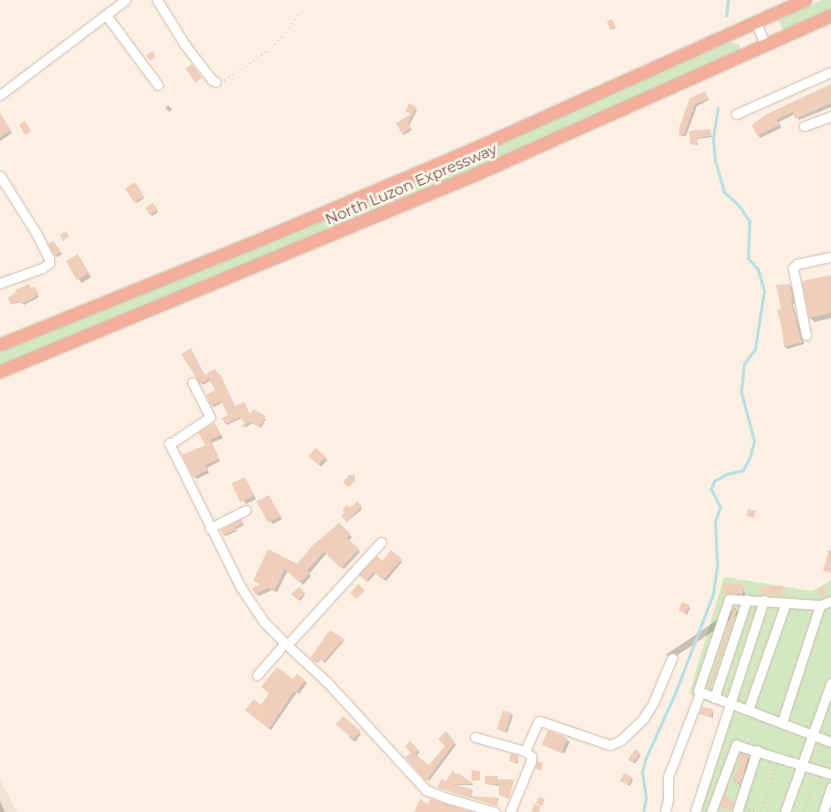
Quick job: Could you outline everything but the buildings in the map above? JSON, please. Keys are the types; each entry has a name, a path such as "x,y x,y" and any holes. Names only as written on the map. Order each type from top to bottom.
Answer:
{"highway":[{"name":"North Luzon Expressway","path":"0,345 262,239 472,150 806,0"},
{"name":"North Luzon Expressway","path":"0,372 480,173 831,16"}],"street":[{"path":"0,95 125,0"},
{"path":"158,0 185,45 212,80 216,82"},
{"path":"106,15 158,85"},
{"path":"756,23 766,46"},
{"path":"736,114 831,72"},
{"path":"804,126 831,116"},
{"path":"0,176 36,233 49,259 49,263 42,268 0,283"},
{"path":"806,335 793,268 797,264 831,258"},
{"path":"192,382 210,417 170,444 240,586 264,622 327,682 426,790 496,812"},
{"path":"210,528 246,510"},
{"path":"257,675 382,542"},
{"path":"714,698 748,599"},
{"path":"665,812 668,800 668,777 700,693 699,687 728,600 764,600 820,606 831,601"},
{"path":"695,812 764,600"},
{"path":"748,710 786,602"},
{"path":"782,722 820,606"},
{"path":"526,751 540,722 610,745 617,743 643,719 659,692 672,658"},
{"path":"786,812 831,683"},
{"path":"700,693 782,722 831,742"},
{"path":"475,737 526,751 531,756 531,761 510,812"},
{"path":"711,812 734,746 738,745 779,756 831,774"},
{"path":"738,809 756,750"},
{"path":"823,812 831,787"}],"path":[{"path":"216,82 222,81 267,51 283,36 298,14"},
{"path":"761,812 779,756"},
{"path":"805,812 818,770"},
{"path":"738,809 757,812"}],"shaded area":[{"path":"0,780 17,812 0,812"}],"green space":[{"path":"822,0 831,0 831,12 785,33 778,20"},
{"path":"730,42 739,44 738,53 628,104 0,369 0,352 240,254"},
{"path":"724,577 812,591 831,580 831,812 698,812 734,712 689,694"}],"waterway":[{"path":"726,16 728,0"},
{"path":"643,812 646,798 642,772 645,760 676,691 713,594 717,564 715,522 720,507 711,489 714,481 727,474 743,470 750,457 754,441 741,392 744,364 755,349 764,291 758,270 748,258 749,221 739,206 724,192 715,161 713,138 718,108"}]}
